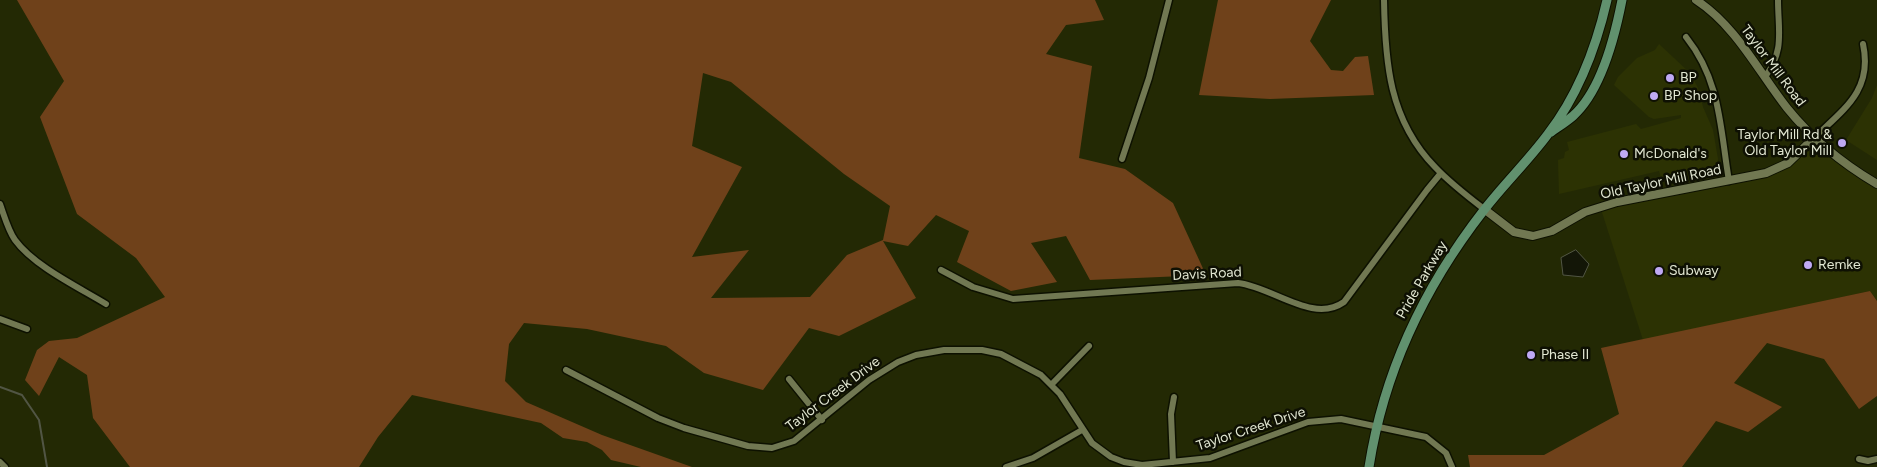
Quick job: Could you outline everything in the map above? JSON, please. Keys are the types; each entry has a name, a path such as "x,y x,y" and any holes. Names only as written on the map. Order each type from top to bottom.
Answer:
{"main road":[{"name":"Pride Parkway","path":"1369,467 1376,427 1389,379 1420,308 1445,264 1484,209 1548,133 1588,63 1600,32 1607,0"},
{"name":"Pride Parkway","path":"1548,133 1574,116 1589,94 1608,55 1622,0"}],"street":[{"path":"1122,159 1149,78 1169,0"},
{"path":"1384,0 1387,63 1395,103 1412,140 1441,174 1484,209"},
{"name":"Taylor Mill Road","path":"1696,0 1720,18 1734,33 1788,108 1814,136 1837,157 1877,184"},
{"path":"1765,77 1774,65 1779,52 1778,0"},
{"path":"1686,37 1707,67 1715,90 1729,180"},
{"path":"1814,136 1854,98 1866,66 1863,44"},
{"name":"Old Taylor Mill Road","path":"1484,209 1514,232 1534,236 1552,231 1600,206 1777,169 1798,155 1814,136"},
{"name":"Davis Road","path":"941,270 973,287 1013,299 1238,283 1253,285 1319,310 1336,308 1344,302 1441,174"},
{"path":"0,204 14,239 21,246 57,275 106,304"},
{"path":"0,319 27,328"},
{"path":"1052,384 1089,346"},
{"name":"Taylor Creek Drive","path":"566,370 658,418 684,428 748,446 764,448 794,441 889,366 925,353 944,350 991,352 1022,364 1052,384 1082,430 1099,449 1124,462 1142,465 1193,461 1226,454 1316,420 1341,419 1376,427"},
{"path":"788,379 822,420"},
{"path":"1173,462 1171,414 1174,397"},
{"path":"1376,427 1426,437 1446,454 1452,467"},
{"path":"1006,467 1033,458 1082,430"},
{"path":"1859,459 1868,461 1877,459"},
{"path":"0,462 5,467"}],"shaded area":[{"path":"17,0 1095,0 1104,20 1066,25 1046,54 1092,66 1079,158 1125,169 1173,203 1206,275 1090,280 1066,236 1031,243 1057,282 1011,291 957,262 969,231 936,215 908,246 883,241 916,298 839,336 809,328 763,390 704,373 666,346 587,329 524,323 509,344 505,381 526,402 602,435 692,467 641,467 611,460 602,450 587,442 563,438 541,423 412,395 378,437 359,467 130,467 93,418 87,375 59,357 39,396 25,380 37,350 49,341 77,338 165,297 136,258 77,214 40,117 64,81","holes":["703,73 731,82 844,174 890,206 883,240 847,255 810,297 711,298 749,250 692,257 742,167 692,146"]},
{"path":"1218,0 1331,0 1310,41 1331,70 1343,71 1355,57 1368,56 1374,95 1270,99 1199,95"},
{"path":"1659,44 1690,73 1698,88 1703,107 1713,130 1718,159 1716,174 1674,183 1666,176 1661,178 1659,171 1559,194 1558,160 1564,158 1565,152 1569,150 1567,142 1636,124 1641,129 1681,118 1681,115 1654,119 1649,117 1614,85 1618,77 1637,58 1655,50"},
{"path":"1877,85 1877,160 1846,140 1872,98"},
{"path":"1815,137 1877,184 1877,301 1870,291 1643,340 1600,206 1777,169"},
{"path":"1576,250 1589,264 1583,277 1563,275 1561,258"},
{"path":"1870,291 1877,301 1877,396 1859,409 1824,359 1767,343 1734,383 1782,407 1748,432 1716,421 1682,467 1470,467 1468,455 1544,455 1619,414 1601,348"}],"waterway":[{"path":"0,387 22,395 39,420 47,467"}],"place":[{"name":"BP","path":"1670,78"},
{"name":"BP Shop","path":"1654,96"},
{"name":"Taylor Mill Rd & Old Taylor Mill","path":"1842,143"},
{"name":"McDonald's","path":"1624,154"},
{"name":"Remke","path":"1808,265"},
{"name":"Subway","path":"1659,271"},
{"name":"Phase II","path":"1531,355"}]}
